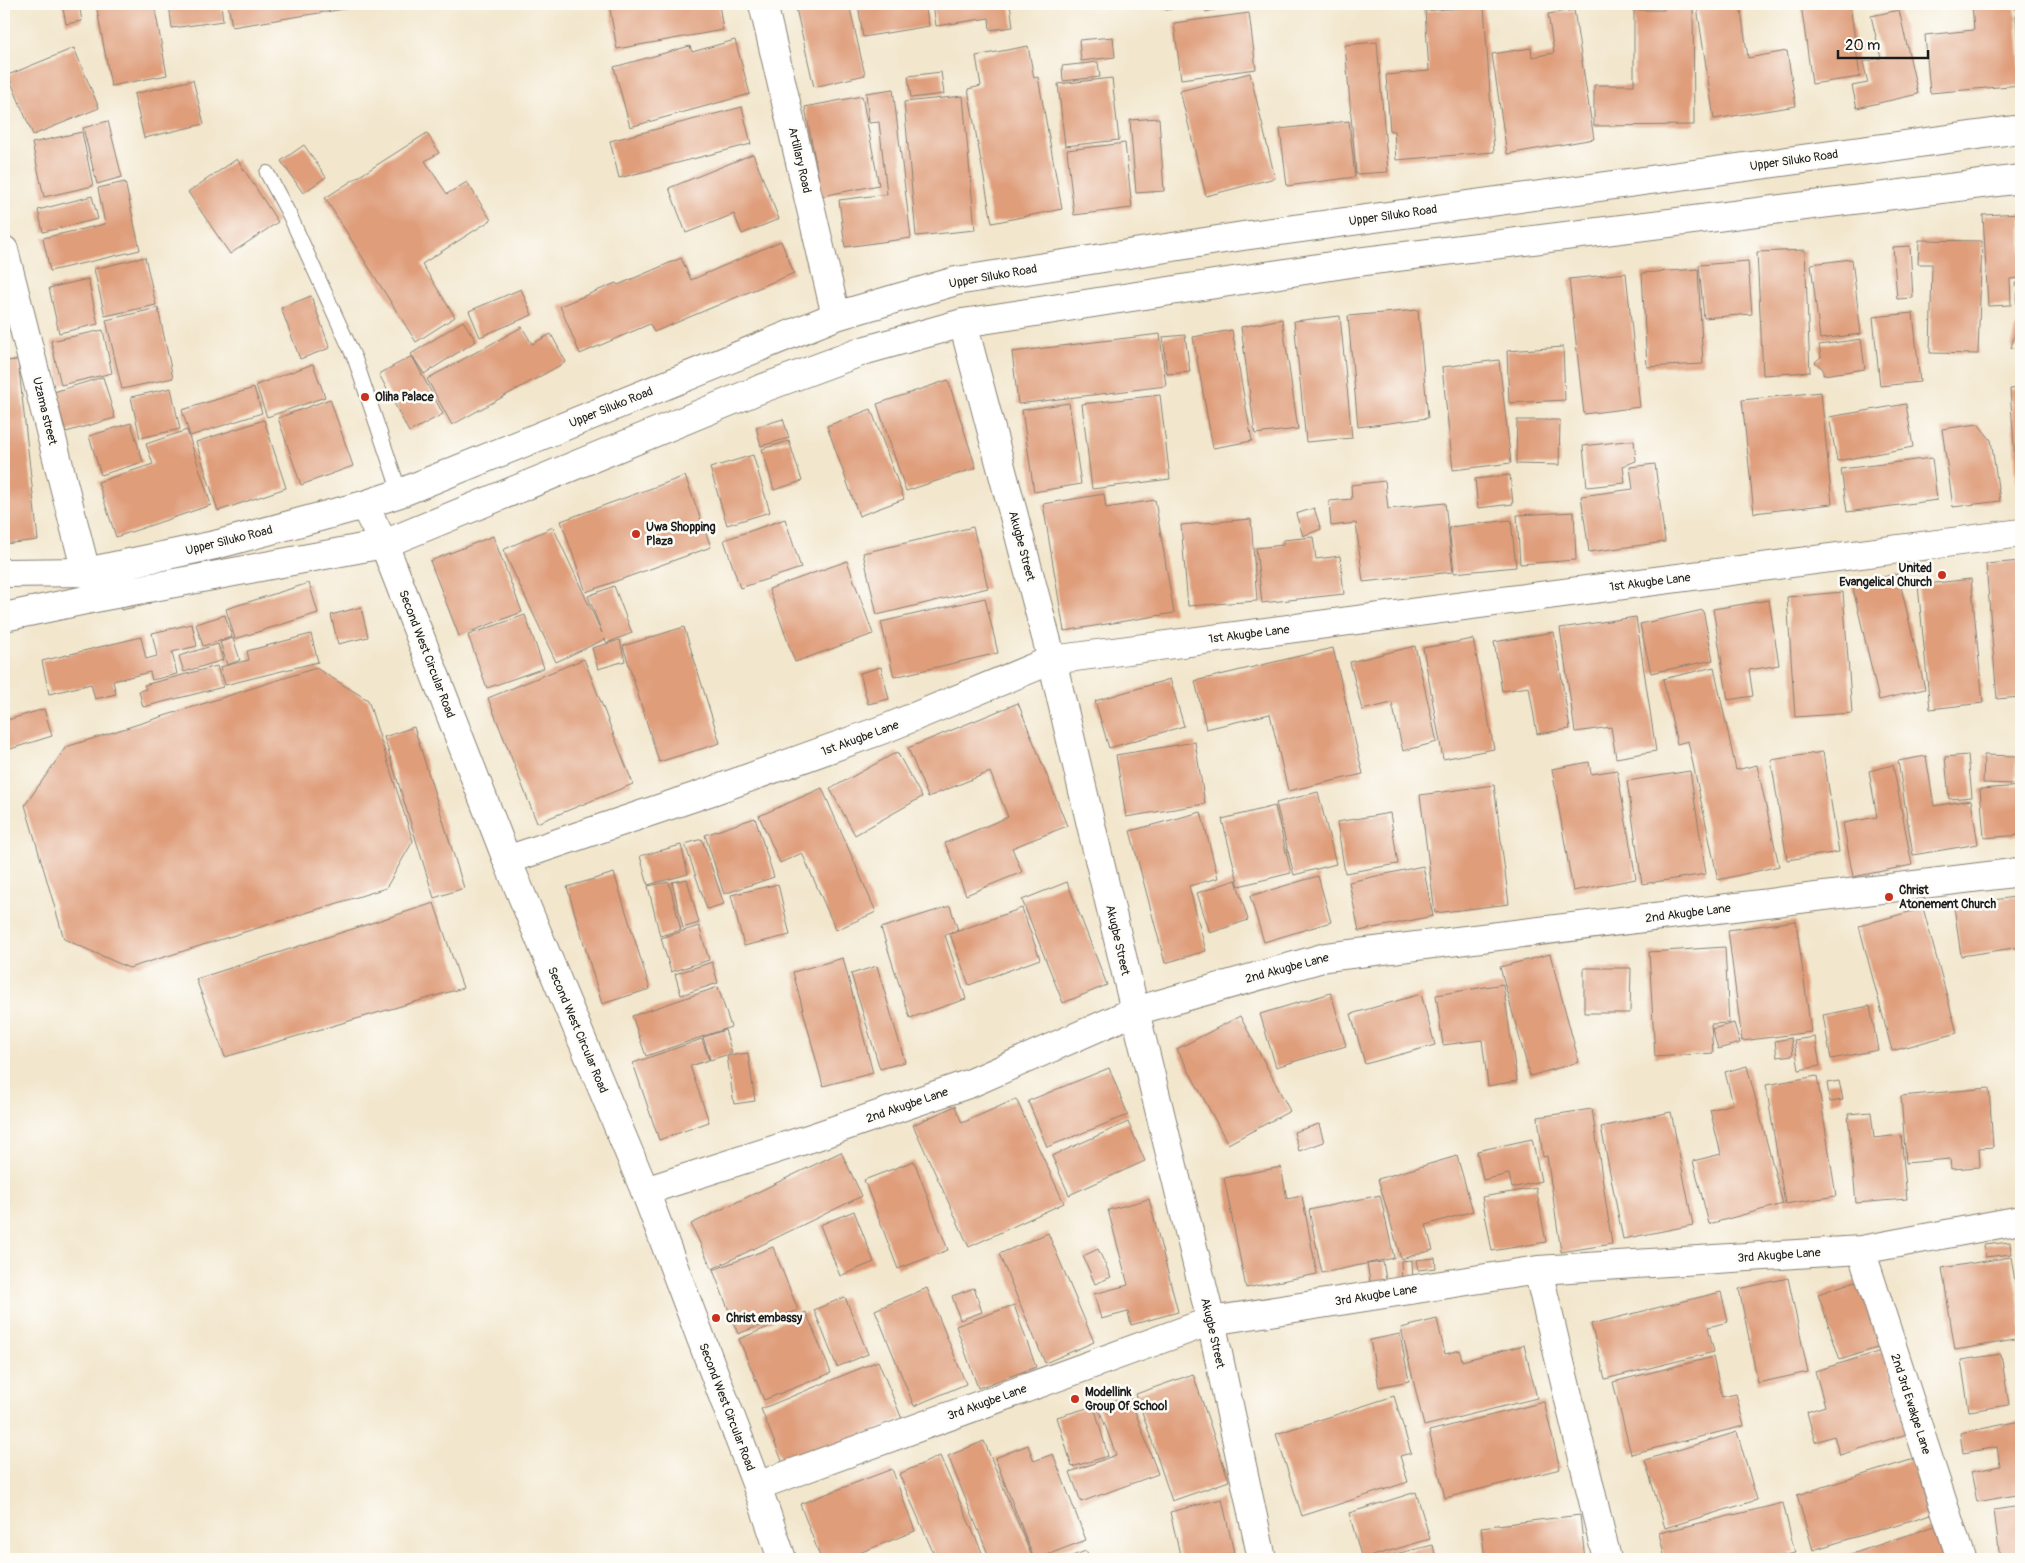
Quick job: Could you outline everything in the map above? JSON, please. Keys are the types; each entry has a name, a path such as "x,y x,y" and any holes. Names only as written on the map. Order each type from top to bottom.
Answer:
{"street":[{"name":"Artillary Road","path":"763,4 836,316"},
{"name":"Upper Siluko Road","path":"4,573 86,572 216,545 364,505 400,493 836,316 956,281 1233,237 2021,129"},
{"path":"4,618 105,596 384,544 758,390 866,350 963,323 1357,262 2021,180"},
{"name":"Uzama street","path":"4,250 86,572"},
{"name":"Akugbe Street","path":"963,323 1052,660 1211,1321 1262,1559"},
{"name":"Second West Circular Road","path":"364,505 384,544 507,860 645,1191 757,1486 782,1559"},
{"name":"1st Akugbe Lane","path":"507,860 715,790 887,728 1052,660 2021,533"},
{"name":"2nd Akugbe Lane","path":"645,1191 814,1137 971,1083 1135,1011 1326,956 2021,872"},
{"name":"3rd Akugbe Lane","path":"757,1486 1211,1321 1538,1270 1862,1250 2021,1220"},
{"name":"2nd 3rd Ewakpe Lane","path":"1862,1250 1961,1559"},
{"path":"1538,1270 1607,1559"}],"lane":[{"path":"267,173 290,216 355,359 400,493"}],"building":[{"path":"62,4 79,4 82,21 66,24"},
{"path":"96,4 154,4 167,75 111,86"},
{"path":"169,4 221,4 223,21 172,28"},
{"path":"228,4 369,4 369,5 232,27"},
{"path":"609,4 719,4 723,30 617,49"},
{"path":"795,4 849,4 865,75 814,87"},
{"path":"858,4 925,4 929,26 863,37"},
{"path":"933,4 1010,4 1013,27 990,30 989,18 936,26"},
{"path":"1164,4 1188,4 1188,5 1166,10"},
{"path":"1204,4 1238,4 1206,12"},
{"path":"1664,4 1693,4 1694,125 1594,126 1594,85 1634,85 1634,10 1664,10"},
{"path":"1716,4 1740,4 1748,58 1787,51 1796,106 1714,119 1697,7"},
{"path":"1801,4 1850,4 1860,77 1812,84"},
{"path":"1972,4 2015,4 2021,85 1930,93 1925,35 1974,30"},
{"path":"1484,6 1494,152 1396,160 1394,131 1390,131 1386,75 1429,71 1425,11"},
{"path":"1574,10 1594,139 1507,154 1492,54 1531,48 1532,57 1554,53 1548,14"},
{"path":"1899,10 1918,94 1857,108 1852,86 1868,83 1863,62 1881,58 1871,16"},
{"path":"1249,13 1256,69 1181,79 1174,23"},
{"path":"1113,37 1115,57 1081,61 1079,40"},
{"path":"735,40 750,94 630,127 614,67 690,46 692,52"},
{"path":"1377,42 1388,172 1356,174 1345,45"},
{"path":"1028,46 1034,78 1038,77 1062,209 992,223 968,89 981,86 976,56"},
{"path":"74,48 99,108 33,135 8,75"},
{"path":"1098,62 1100,77 1063,81 1062,66"},
{"path":"941,72 944,94 911,98 908,76"},
{"path":"1250,73 1275,178 1206,196 1180,91"},
{"path":"1112,78 1119,140 1065,146 1058,84"},
{"path":"193,80 204,124 144,138 134,94"},
{"path":"893,89 911,238 845,247 839,200 887,194 879,122 869,123 866,93"},
{"path":"862,96 879,185 822,196 805,107"},
{"path":"963,96 975,230 916,236 904,102"},
{"path":"742,107 751,144 619,178 610,141"},
{"path":"1159,118 1164,191 1136,193 1130,120"},
{"path":"108,121 122,177 97,184 83,128"},
{"path":"1349,121 1355,177 1287,186 1280,129"},
{"path":"82,132 93,186 44,197 32,143"},
{"path":"427,133 439,153 425,161 447,194 467,182 491,220 422,264 455,317 416,342 325,198"},
{"path":"1125,143 1132,208 1074,215 1067,150"},
{"path":"304,145 326,177 303,193 281,161"},
{"path":"753,154 779,219 742,234 734,214 686,233 669,188"},
{"path":"237,159 278,222 230,254 188,192"},
{"path":"125,182 140,250 50,271 43,238 105,224 98,188"},
{"path":"92,196 98,219 43,232 38,210"},
{"path":"2021,213 2021,278 2010,279 2011,305 1988,306 1983,215"},
{"path":"1919,240 1982,241 1978,354 1930,353 1932,264 1918,264"},
{"path":"781,241 794,273 654,332 650,324 580,354 560,306 616,283 618,285 681,258 691,280"},
{"path":"1910,246 1913,298 1897,299 1893,247"},
{"path":"1805,250 1810,372 1763,375 1757,252"},
{"path":"145,257 156,305 105,316 94,269"},
{"path":"1852,259 1861,334 1820,339 1811,264"},
{"path":"1748,261 1752,314 1704,318 1699,265"},
{"path":"1698,269 1703,364 1647,367 1642,273"},
{"path":"1626,273 1640,407 1584,414 1569,279"},
{"path":"88,279 98,324 59,333 49,288"},
{"path":"2015,283 2021,283 2021,347 2011,348 2018,321"},
{"path":"521,289 532,315 480,337 469,311"},
{"path":"311,296 330,348 300,359 281,308"},
{"path":"158,308 173,378 122,389 106,320"},
{"path":"1418,310 1428,418 1358,427 1348,316"},
{"path":"1913,313 1920,382 1880,386 1873,317"},
{"path":"1340,316 1352,438 1306,442 1294,321"},
{"path":"1282,319 1298,429 1255,434 1241,327"},
{"path":"463,321 476,341 424,374 411,354"},
{"path":"522,327 532,344 551,334 566,362 452,425 427,379"},
{"path":"103,330 112,373 61,385 51,341"},
{"path":"1232,330 1252,441 1213,448 1193,337"},
{"path":"1160,334 1166,386 1018,404 1012,352"},
{"path":"1185,335 1190,372 1167,374 1163,337"},
{"path":"1861,339 1865,369 1823,375 1823,369 1815,362 1821,357 1819,345"},
{"path":"1563,347 1565,400 1509,403 1507,351"},
{"path":"412,356 443,414 409,432 379,374"},
{"path":"18,360 38,540 4,544 4,361"},
{"path":"1499,360 1511,463 1453,470 1442,367"},
{"path":"313,364 325,397 267,417 256,385"},
{"path":"103,377 115,418 66,432 54,392"},
{"path":"948,380 976,468 906,491 877,404"},
{"path":"171,388 180,429 140,438 131,397"},
{"path":"254,388 262,413 190,436 182,410"},
{"path":"2021,388 2021,501 2018,502 2010,389"},
{"path":"1821,392 1832,504 1754,513 1742,400"},
{"path":"1160,395 1170,479 1092,489 1082,404"},
{"path":"330,399 353,466 301,485 278,418"},
{"path":"1069,403 1081,484 1034,492 1022,410"},
{"path":"1906,404 1913,447 1837,461 1829,417"},
{"path":"871,409 904,499 859,516 827,426"},
{"path":"783,419 789,438 761,446 756,427"},
{"path":"264,420 286,488 218,511 196,442"},
{"path":"1517,420 1560,420 1559,465 1516,464"},
{"path":"131,423 143,462 101,475 89,436"},
{"path":"1978,424 1991,440 2000,501 1953,507 1942,429"},
{"path":"187,430 211,505 116,537 98,482 153,464 146,444"},
{"path":"1634,440 1636,461 1623,466 1625,483 1587,487 1583,446"},
{"path":"789,441 802,481 774,490 762,449"},
{"path":"753,455 770,512 727,525 710,468"},
{"path":"1932,458 1937,500 1847,512 1841,469"},
{"path":"1655,464 1665,542 1589,552 1581,496 1633,489 1630,467"},
{"path":"1510,475 1513,504 1478,508 1475,479"},
{"name":"Uwa Shopping Plaza","path":"685,476 711,547 586,592 561,521"},
{"path":"1385,481 1388,509 1445,503 1453,572 1363,582 1356,523 1331,526 1329,501 1352,499 1351,485"},
{"path":"1104,494 1106,508 1155,500 1174,613 1064,631 1043,504"},
{"path":"1314,508 1321,529 1303,536 1296,514"},
{"path":"1574,512 1576,560 1520,564 1517,515"},
{"path":"785,519 801,568 740,588 724,540"},
{"path":"1251,519 1257,601 1188,606 1181,525"},
{"path":"1511,520 1516,567 1454,573 1449,527"},
{"path":"553,527 602,633 588,596 614,586 632,633 607,643 605,639 556,662 503,550"},
{"path":"973,527 988,588 877,615 863,553"},
{"path":"493,536 522,612 459,636 430,561"},
{"path":"1313,537 1316,559 1340,556 1344,594 1262,603 1256,548 1283,545 1283,540"},
{"path":"847,561 873,634 795,662 769,589"},
{"path":"2021,561 2021,697 1997,699 1986,564"},
{"path":"1898,574 1925,689 1879,700 1852,584"},
{"path":"1971,579 1983,703 1930,709 1918,585"},
{"path":"309,583 318,613 235,639 226,609"},
{"path":"1843,592 1852,713 1795,717 1787,597"},
{"path":"148,595 150,604 121,610 119,600"},
{"path":"985,598 998,653 894,677 881,622"},
{"path":"1769,600 1779,665 1749,670 1753,696 1728,700 1713,609"},
{"path":"361,607 368,637 338,644 331,615"},
{"path":"1703,610 1713,660 1651,673 1640,624"},
{"path":"225,615 232,637 203,646 196,624"},
{"path":"525,615 544,668 487,688 468,635"},
{"path":"1636,617 1656,751 1616,758 1611,727 1575,732 1560,628"},
{"path":"192,624 197,646 172,652 177,674 152,680 150,672 113,681 116,694 95,699 91,684 49,694 42,661 141,637 146,659 157,656 152,633"},
{"path":"684,627 720,743 659,762 623,646"},
{"path":"1554,632 1570,729 1537,734 1529,687 1502,691 1494,642"},
{"path":"311,634 318,662 225,685 220,667 249,660 247,651"},
{"path":"233,638 240,660 227,665 220,642"},
{"path":"1473,639 1494,749 1443,759 1423,648"},
{"path":"620,640 625,661 598,669 592,648"},
{"path":"218,644 223,660 184,672 179,656"},
{"path":"1415,646 1437,742 1403,751 1392,703 1362,710 1350,662"},
{"path":"1333,648 1363,774 1288,791 1270,714 1206,729 1195,681"},
{"path":"584,659 633,784 537,823 488,698"},
{"path":"217,666 223,687 143,707 139,691 146,689 144,685"},
{"path":"881,667 889,699 868,704 860,673"},
{"path":"1714,667 1736,770 1757,765 1779,866 1718,880 1688,741 1677,744 1663,679"},
{"path":"316,668 368,700 413,841 386,888 129,968 64,939 25,805 66,747"},
{"path":"1170,679 1184,726 1109,748 1095,701"},
{"path":"1018,703 1067,826 1012,848 1022,872 966,895 945,843 1008,817 990,772 928,797 908,748"},
{"path":"44,709 52,736 4,751 4,721"},
{"path":"414,727 464,888 434,898 384,737"},
{"path":"1195,742 1205,804 1126,817 1116,755"},
{"path":"897,752 922,797 855,835 830,789"},
{"path":"1823,752 1839,852 1787,860 1771,760"},
{"path":"1968,755 1972,797 1949,799 1945,757"},
{"path":"1984,755 2016,756 2015,784 1983,783"},
{"path":"1926,756 1934,806 1971,800 1978,844 1913,855 1898,761"},
{"path":"1589,762 1591,774 1617,770 1636,879 1573,891 1552,769"},
{"path":"1893,765 1912,865 1853,877 1843,823 1877,817 1869,771"},
{"path":"1690,771 1706,874 1642,884 1627,781"},
{"path":"1494,785 1509,904 1435,913 1420,795"},
{"path":"2021,786 2021,835 1984,838 1980,789"},
{"path":"822,788 876,912 836,930 802,853 780,863 759,816"},
{"path":"1318,792 1336,864 1294,875 1276,803"},
{"path":"1275,806 1291,873 1239,886 1222,819"},
{"path":"1201,812 1218,878 1189,886 1206,951 1165,963 1130,831"},
{"path":"1390,813 1398,864 1345,873 1337,822"},
{"path":"755,818 774,877 724,894 705,835"},
{"path":"702,839 724,904 707,909 685,844"},
{"path":"681,845 688,874 648,885 640,856"},
{"path":"1423,866 1433,916 1359,931 1349,882"},
{"path":"614,873 650,989 602,1004 567,887"},
{"path":"1318,876 1331,922 1264,942 1250,896"},
{"path":"687,879 699,923 683,928 672,882"},
{"path":"1236,880 1248,920 1210,933 1197,893"},
{"path":"669,882 681,930 660,936 648,886"},
{"path":"1067,882 1107,985 1063,1003 1022,900"},
{"path":"778,884 790,935 744,946 731,895"},
{"path":"2021,896 2021,947 1961,956 1954,906"},
{"path":"434,903 463,988 225,1057 196,979"},
{"path":"950,906 958,930 945,935 966,999 910,1018 881,928"},
{"path":"1022,908 1040,959 969,985 950,934"},
{"path":"1923,908 1957,1033 1892,1051 1859,926"},
{"path":"1796,921 1811,1032 1742,1041 1728,930"},
{"path":"699,926 709,960 671,972 661,938"},
{"path":"1725,947 1729,1023 1711,1024 1713,1053 1655,1057 1649,952"},
{"path":"1550,954 1579,1062 1530,1076 1500,967"},
{"path":"843,958 873,1073 823,1086 793,972"},
{"path":"712,962 718,983 681,995 675,974"},
{"path":"877,966 905,1062 880,1069 851,974"},
{"path":"1584,968 1631,968 1630,1013 1584,1013"},
{"path":"1503,984 1517,1081 1488,1086 1482,1040 1443,1045 1436,995"},
{"path":"718,987 731,1027 646,1056 632,1016"},
{"path":"1331,993 1346,1046 1276,1067 1260,1014"},
{"path":"1421,994 1435,1045 1365,1064 1351,1014"},
{"path":"1870,1006 1878,1050 1831,1059 1823,1015"},
{"path":"1240,1016 1290,1111 1228,1144 1177,1049"},
{"path":"1734,1023 1740,1043 1718,1049 1712,1029"},
{"path":"725,1030 732,1053 710,1060 703,1037"},
{"path":"1815,1037 1820,1066 1799,1070 1794,1040"},
{"path":"1791,1038 1793,1055 1777,1057 1775,1041"},
{"path":"702,1039 709,1060 690,1066 709,1122 659,1140 633,1063"},
{"path":"748,1053 755,1101 734,1104 727,1056"},
{"path":"1747,1066 1783,1204 1709,1224 1693,1161 1721,1154 1710,1110 1733,1104 1725,1072"},
{"path":"1109,1068 1128,1115 1047,1147 1028,1101"},
{"path":"1817,1076 1836,1196 1785,1204 1766,1085"},
{"path":"1839,1081 1843,1100 1830,1102 1827,1083"},
{"path":"1989,1088 1993,1147 1979,1148 1980,1167 1951,1169 1950,1159 1906,1163 1901,1096"},
{"path":"1016,1099 1064,1203 969,1247 913,1125 955,1106 962,1123"},
{"path":"1592,1109 1612,1244 1561,1252 1547,1156 1543,1157 1538,1117"},
{"path":"1671,1112 1693,1225 1623,1239 1601,1127"},
{"path":"1871,1112 1874,1138 1901,1135 1907,1199 1856,1203 1848,1114"},
{"path":"1128,1122 1145,1161 1069,1195 1052,1156"},
{"path":"1319,1124 1324,1142 1299,1151 1294,1132"},
{"path":"1532,1139 1541,1181 1512,1188 1509,1174 1483,1180 1477,1151"},
{"path":"841,1152 862,1196 712,1269 691,1224"},
{"path":"1457,1156 1473,1211 1426,1225 1433,1250 1401,1259 1378,1179"},
{"path":"914,1161 948,1250 898,1269 864,1180"},
{"path":"1281,1167 1287,1199 1302,1196 1317,1274 1246,1288 1224,1178"},
{"path":"1536,1188 1546,1242 1492,1251 1482,1197"},
{"path":"1380,1195 1394,1258 1322,1273 1309,1210"},
{"path":"1149,1199 1178,1312 1131,1325 1128,1312 1101,1319 1094,1294 1128,1285 1108,1210"},
{"path":"854,1211 874,1262 840,1276 820,1225"},
{"path":"1048,1233 1094,1342 1045,1363 999,1254"},
{"path":"2010,1242 2011,1254 1985,1257 1984,1245"},
{"path":"773,1247 798,1310 738,1334 713,1270"},
{"path":"1098,1249 1111,1277 1095,1284 1083,1256"},
{"path":"2011,1257 2021,1318 2021,1339 1955,1350 1942,1268"},
{"path":"1435,1258 1436,1268 1418,1270 1416,1260"},
{"path":"1412,1260 1413,1283 1402,1283 1401,1261"},
{"path":"1383,1262 1387,1285 1371,1287 1367,1264"},
{"path":"1788,1278 1808,1372 1758,1383 1739,1289"},
{"path":"1861,1279 1883,1346 1840,1360 1818,1294"},
{"path":"927,1288 966,1384 914,1406 875,1310"},
{"path":"974,1288 982,1312 960,1320 952,1296"},
{"path":"1721,1292 1728,1322 1708,1327 1714,1352 1605,1379 1591,1324"},
{"path":"845,1297 868,1354 837,1367 814,1310"},
{"path":"1014,1305 1036,1367 978,1388 956,1326"},
{"path":"806,1312 831,1373 764,1400 739,1339"},
{"path":"1437,1319 1445,1354 1460,1350 1462,1361 1524,1345 1537,1398 1424,1426 1401,1328"},
{"path":"1400,1334 1409,1381 1379,1387 1370,1340"},
{"path":"1885,1350 1910,1433 1840,1455 1834,1436 1815,1442 1807,1412 1825,1406 1815,1371"},
{"path":"2001,1354 2009,1405 1969,1411 1961,1360"},
{"path":"1713,1357 1722,1397 1736,1394 1744,1426 1631,1454 1613,1382"},
{"path":"878,1361 902,1419 785,1468 761,1409"},
{"path":"1193,1374 1229,1481 1172,1501 1136,1394"},
{"path":"1129,1395 1158,1474 1081,1502 1070,1472 1116,1455 1098,1406"},
{"path":"1394,1396 1411,1453 1400,1456 1408,1482 1302,1516 1276,1434"},
{"path":"1544,1402 1560,1469 1445,1498 1429,1431"},
{"path":"1094,1406 1108,1456 1072,1467 1057,1417"},
{"path":"2021,1421 2021,1494 1977,1502 1971,1472 2000,1466 1997,1447 1963,1453 1960,1433"},
{"path":"1737,1432 1757,1500 1665,1528 1645,1460"},
{"path":"984,1441 1033,1559 990,1559 948,1456"},
{"path":"1028,1445 1034,1461 1053,1454 1086,1540 1036,1559 1034,1559 995,1458"},
{"path":"940,1456 984,1557 980,1559 936,1559 899,1474"},
{"path":"1914,1459 1931,1514 1813,1550 1797,1495"},
{"path":"892,1469 915,1531 844,1559 821,1559 800,1504"},
{"path":"1416,1492 1430,1539 1362,1559 1349,1513"},
{"path":"1222,1499 1234,1553 1209,1559 1181,1559 1170,1512"},
{"path":"1783,1503 1795,1553 1769,1559 1665,1559 1659,1533"},
{"path":"2021,1506 2021,1559 2000,1559 1994,1510"},
{"path":"1580,1515 1585,1559 1485,1559 1481,1527"},
{"path":"1935,1526 1946,1559 1837,1559"},
{"path":"1433,1545 1436,1559 1375,1559"},
{"path":"1086,1551 1090,1559 1064,1559"}],"place":[{"name":"Oliha Palace","path":"365,397"},
{"name":"Uwa Shopping Plaza","path":"636,534"},
{"name":"United Evangelical Church","path":"1942,575"},
{"name":"Christ Atonement Church","path":"1889,897"},
{"name":"Christ embassy","path":"716,1318"},
{"name":"Modellink Group Of School","path":"1075,1399"}]}
